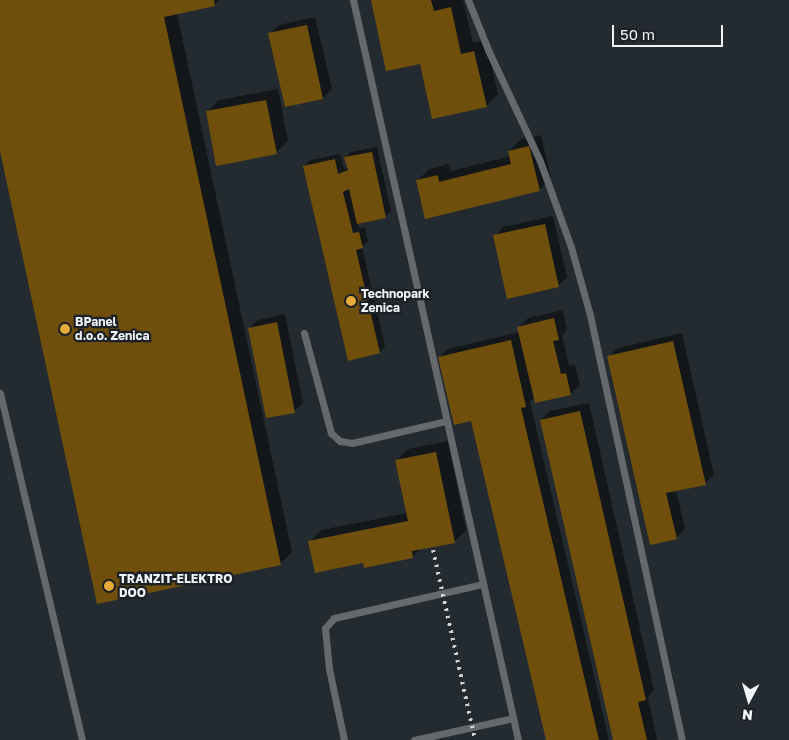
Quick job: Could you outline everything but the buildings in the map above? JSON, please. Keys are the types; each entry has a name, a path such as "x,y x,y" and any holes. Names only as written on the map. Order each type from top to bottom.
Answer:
{"lane":[{"path":"352,0 518,740"},
{"path":"468,0 489,52 540,160 571,247 590,315 682,740"},
{"path":"304,333 330,433 340,441 352,443 446,421"},
{"path":"0,393 82,740"},
{"path":"344,740 329,669 325,628 334,618 483,584"},
{"path":"414,740 513,718"}],"railway":[{"path":"433,550 475,740"}],"place":[{"name":"Technopark Zenica","path":"351,301"},
{"name":"BPanel d.o.o. Zenica","path":"65,329"},
{"name":"TRANZIT-ELEKTRO DOO","path":"109,586"}]}
